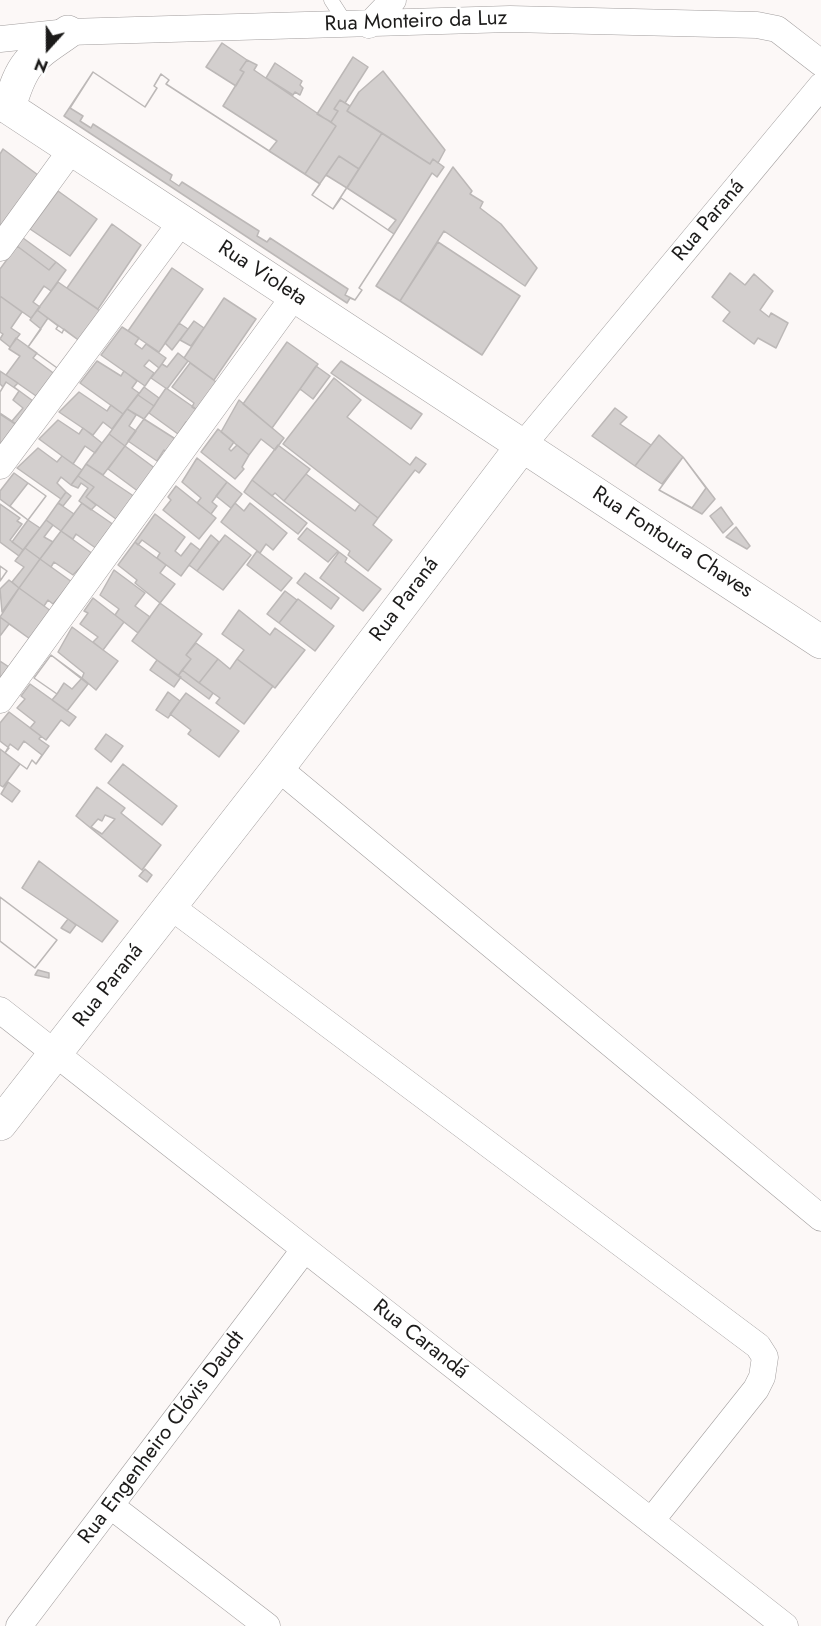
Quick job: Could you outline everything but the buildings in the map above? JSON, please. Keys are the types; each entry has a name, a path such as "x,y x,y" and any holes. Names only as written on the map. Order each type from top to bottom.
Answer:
{"street":[{"path":"358,25 393,0"},
{"name":"Rua Monteiro da Luz","path":"0,39 68,32 358,25 505,9 757,25 777,29 821,63"},
{"path":"5,105 32,56 68,32"},
{"name":"Rua Paraná","path":"0,1124 278,768 523,445 821,86"},
{"name":"Rua Violeta","path":"5,105 523,445"},
{"path":"0,248 72,149"},
{"path":"0,466 182,221"},
{"path":"0,700 295,295"},
{"name":"Rua Fontoura Chaves","path":"523,445 821,642"},
{"path":"278,768 821,1218"},
{"path":"170,906 758,1346 765,1357 762,1377 756,1389 651,1521"},
{"name":"Rua Carandá","path":"0,1010 785,1626"},
{"name":"Rua Engenheiro Clóvis Daudt","path":"19,1626 304,1250"},
{"path":"111,1506 267,1626"}],"lane":[{"path":"331,0 358,25"}]}
